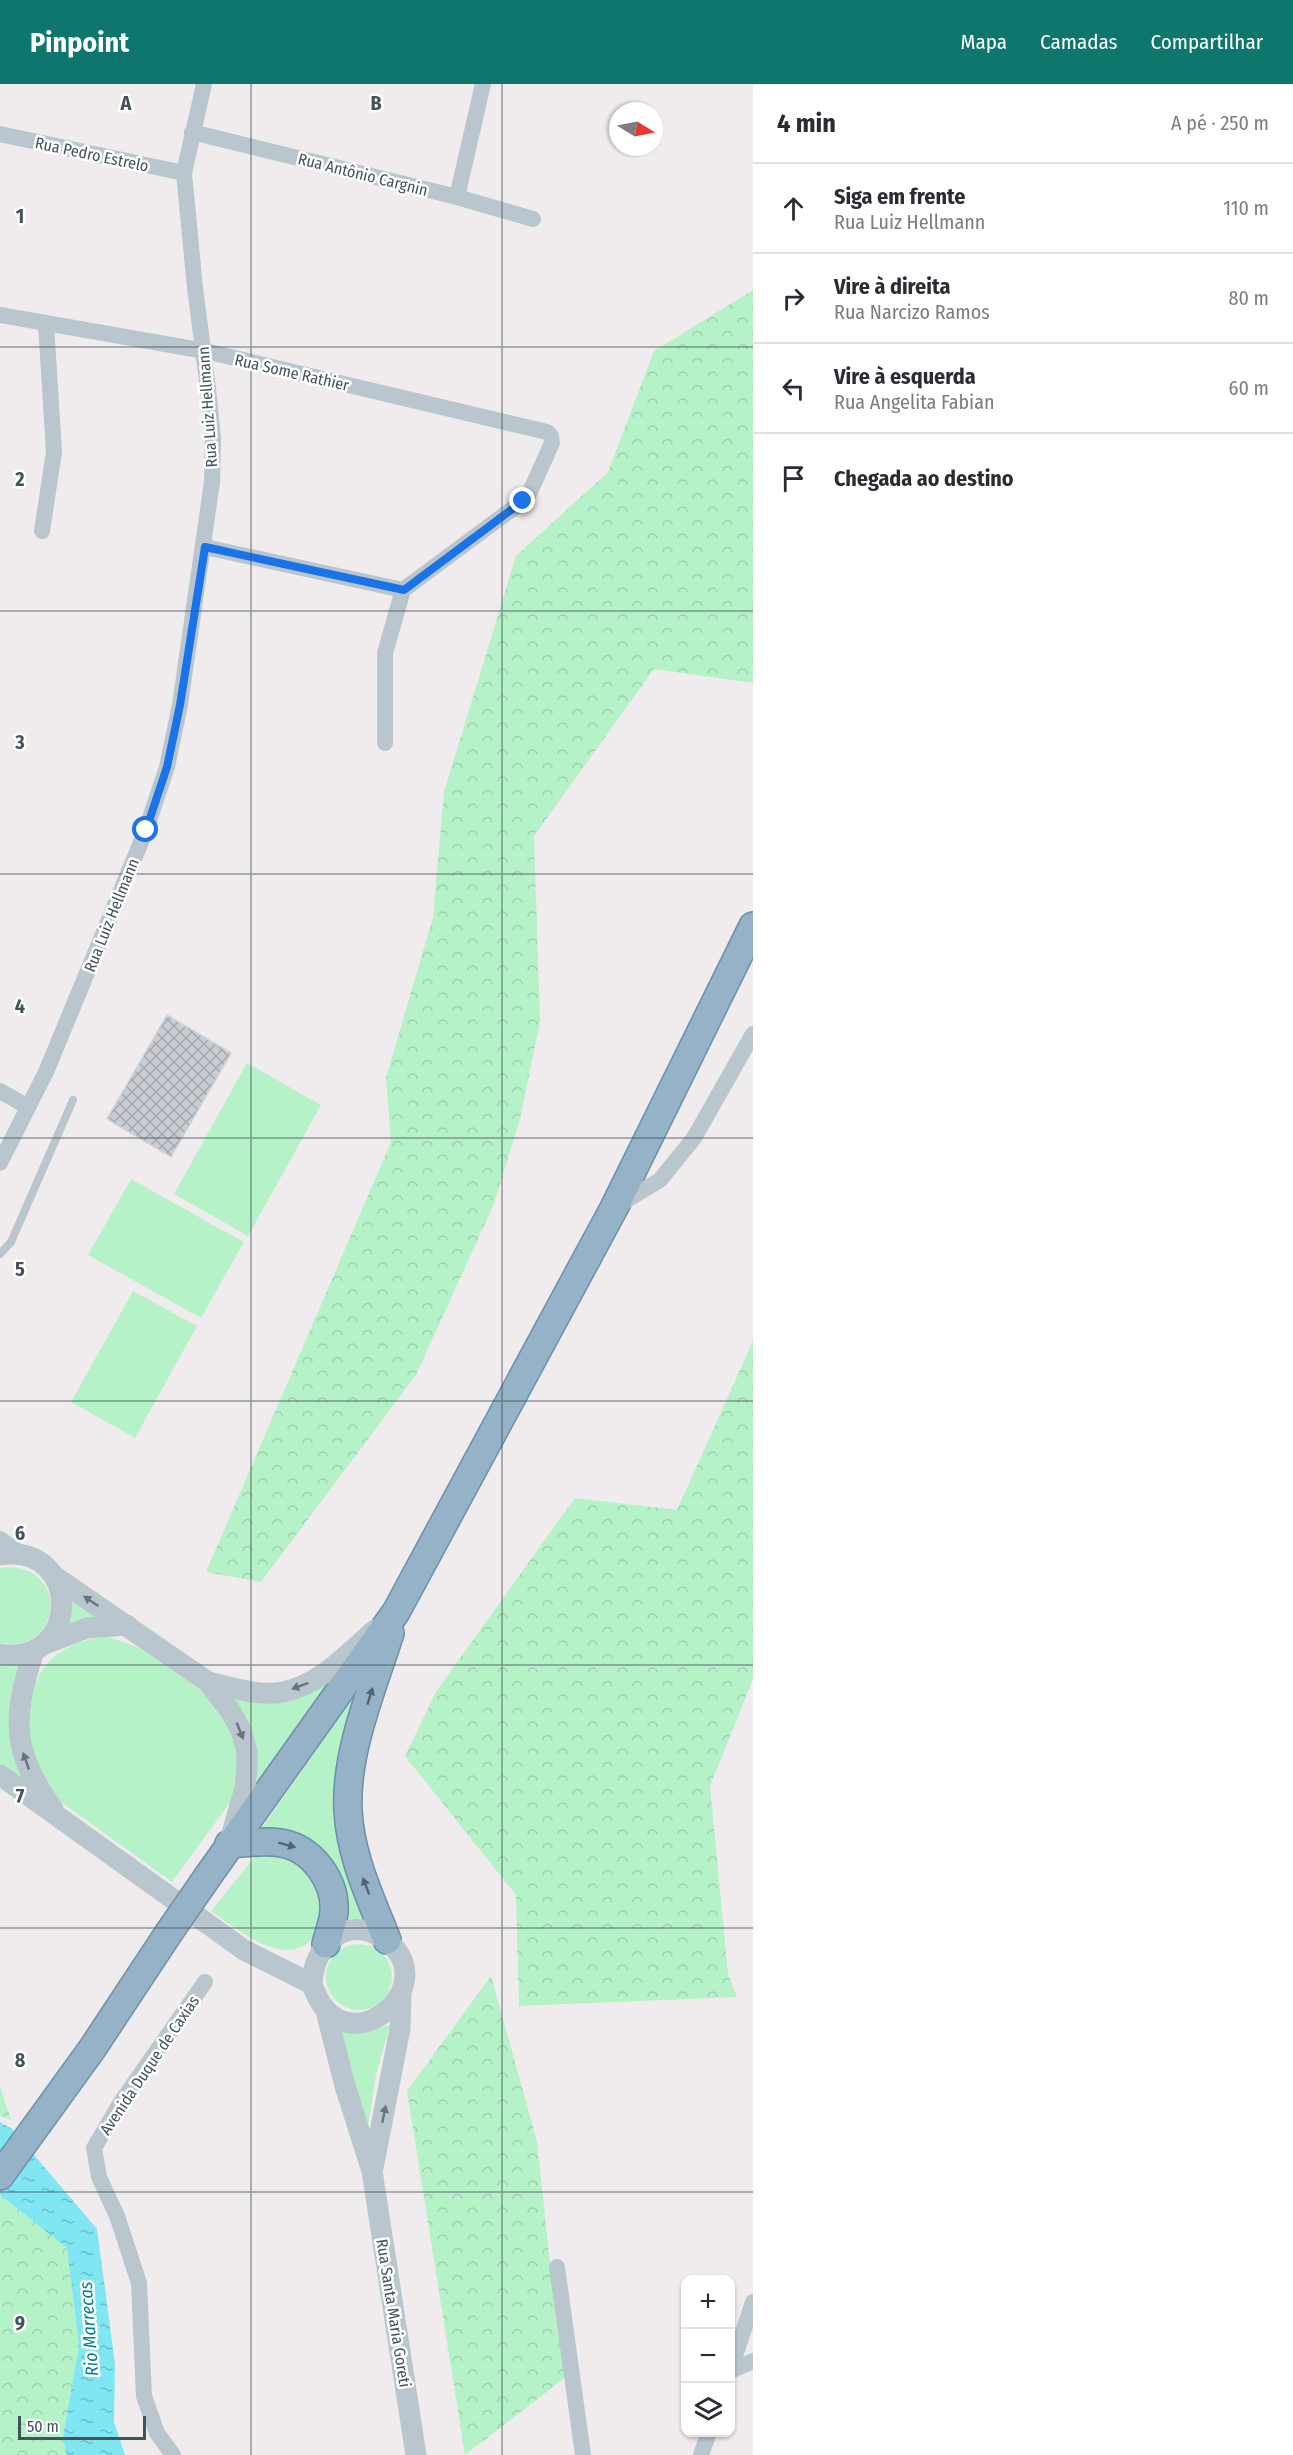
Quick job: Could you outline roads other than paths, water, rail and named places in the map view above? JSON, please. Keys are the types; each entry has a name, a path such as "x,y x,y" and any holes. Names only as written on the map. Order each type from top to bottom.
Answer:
{"highway":[{"path":"0,2176 92,2049 229,1844 396,1612 614,1208 753,926"},
{"path":"387,1940 358,1866 348,1809 354,1750 396,1612"},
{"path":"229,1844 280,1843 297,1848 314,1861 327,1878 333,1896 334,1914 326,1944"}],"street":[{"name":"Rua Luiz Hellmann","path":"0,1163 46,1072 146,830 167,767 180,705 205,547 212,482 213,438 184,173 204,84"},
{"path":"457,197 483,84"},
{"name":"Rua Antônio Cargnin","path":"192,132 457,197 533,219"},
{"name":"Rua Pedro Estrelo","path":"0,134 184,173"},
{"name":"Rua Some Rathier","path":"0,315 205,351 547,432 551,436 552,443 529,494 523,501 404,590"},
{"path":"42,531 54,452 46,324"},
{"path":"205,547 404,590 385,653 385,742"},
{"path":"614,1208 660,1180 694,1138 753,1034"},
{"path":"0,1091 28,1107"},
{"path":"0,1539 23,1555"},
{"path":"0,1555 23,1555 36,1559 54,1576 208,1682 235,1720 247,1752 245,1788 229,1844"},
{"path":"54,1576 62,1599 59,1624 39,1647 23,1684 18,1713 19,1738 26,1764 37,1786 55,1812"},
{"path":"208,1682 250,1691 282,1692 315,1680 396,1612"},
{"path":"0,1654 22,1655 87,1628 127,1625"},
{"path":"0,1775 27,1797 55,1812 244,1950 312,1984"},
{"path":"349,1931 375,1934 387,1940 395,1949 404,1971 402,1994 392,2009 377,2020 359,2024 341,2021 326,2011 317,1999 312,1984 312,1969 317,1955 326,1944 349,1931"},
{"name":"Avenida Duque de Caxias","path":"172,2455 156,2433 144,2396 139,2283 117,2216 99,2177 94,2148 122,2102 205,1982"},
{"name":"Rua Santa Maria Goreti","path":"372,2171 400,2029 402,1994"},
{"name":"Rua Santa Maria Goreti","path":"326,2011 345,2086 372,2171 416,2455"},
{"path":"557,2267 583,2455"},
{"path":"735,2356 753,2301"},
{"path":"735,2369 753,2361"},
{"path":"701,2455 708,2437"}],"lane":[{"path":"0,1254 11,1242 73,1100"}],"water":[{"name":"Rio Marrecas","path":"0,2122 12,2129 97,2229 115,2364 114,2422 125,2455 66,2455 63,2436 79,2346 67,2248 0,2195"}]}
